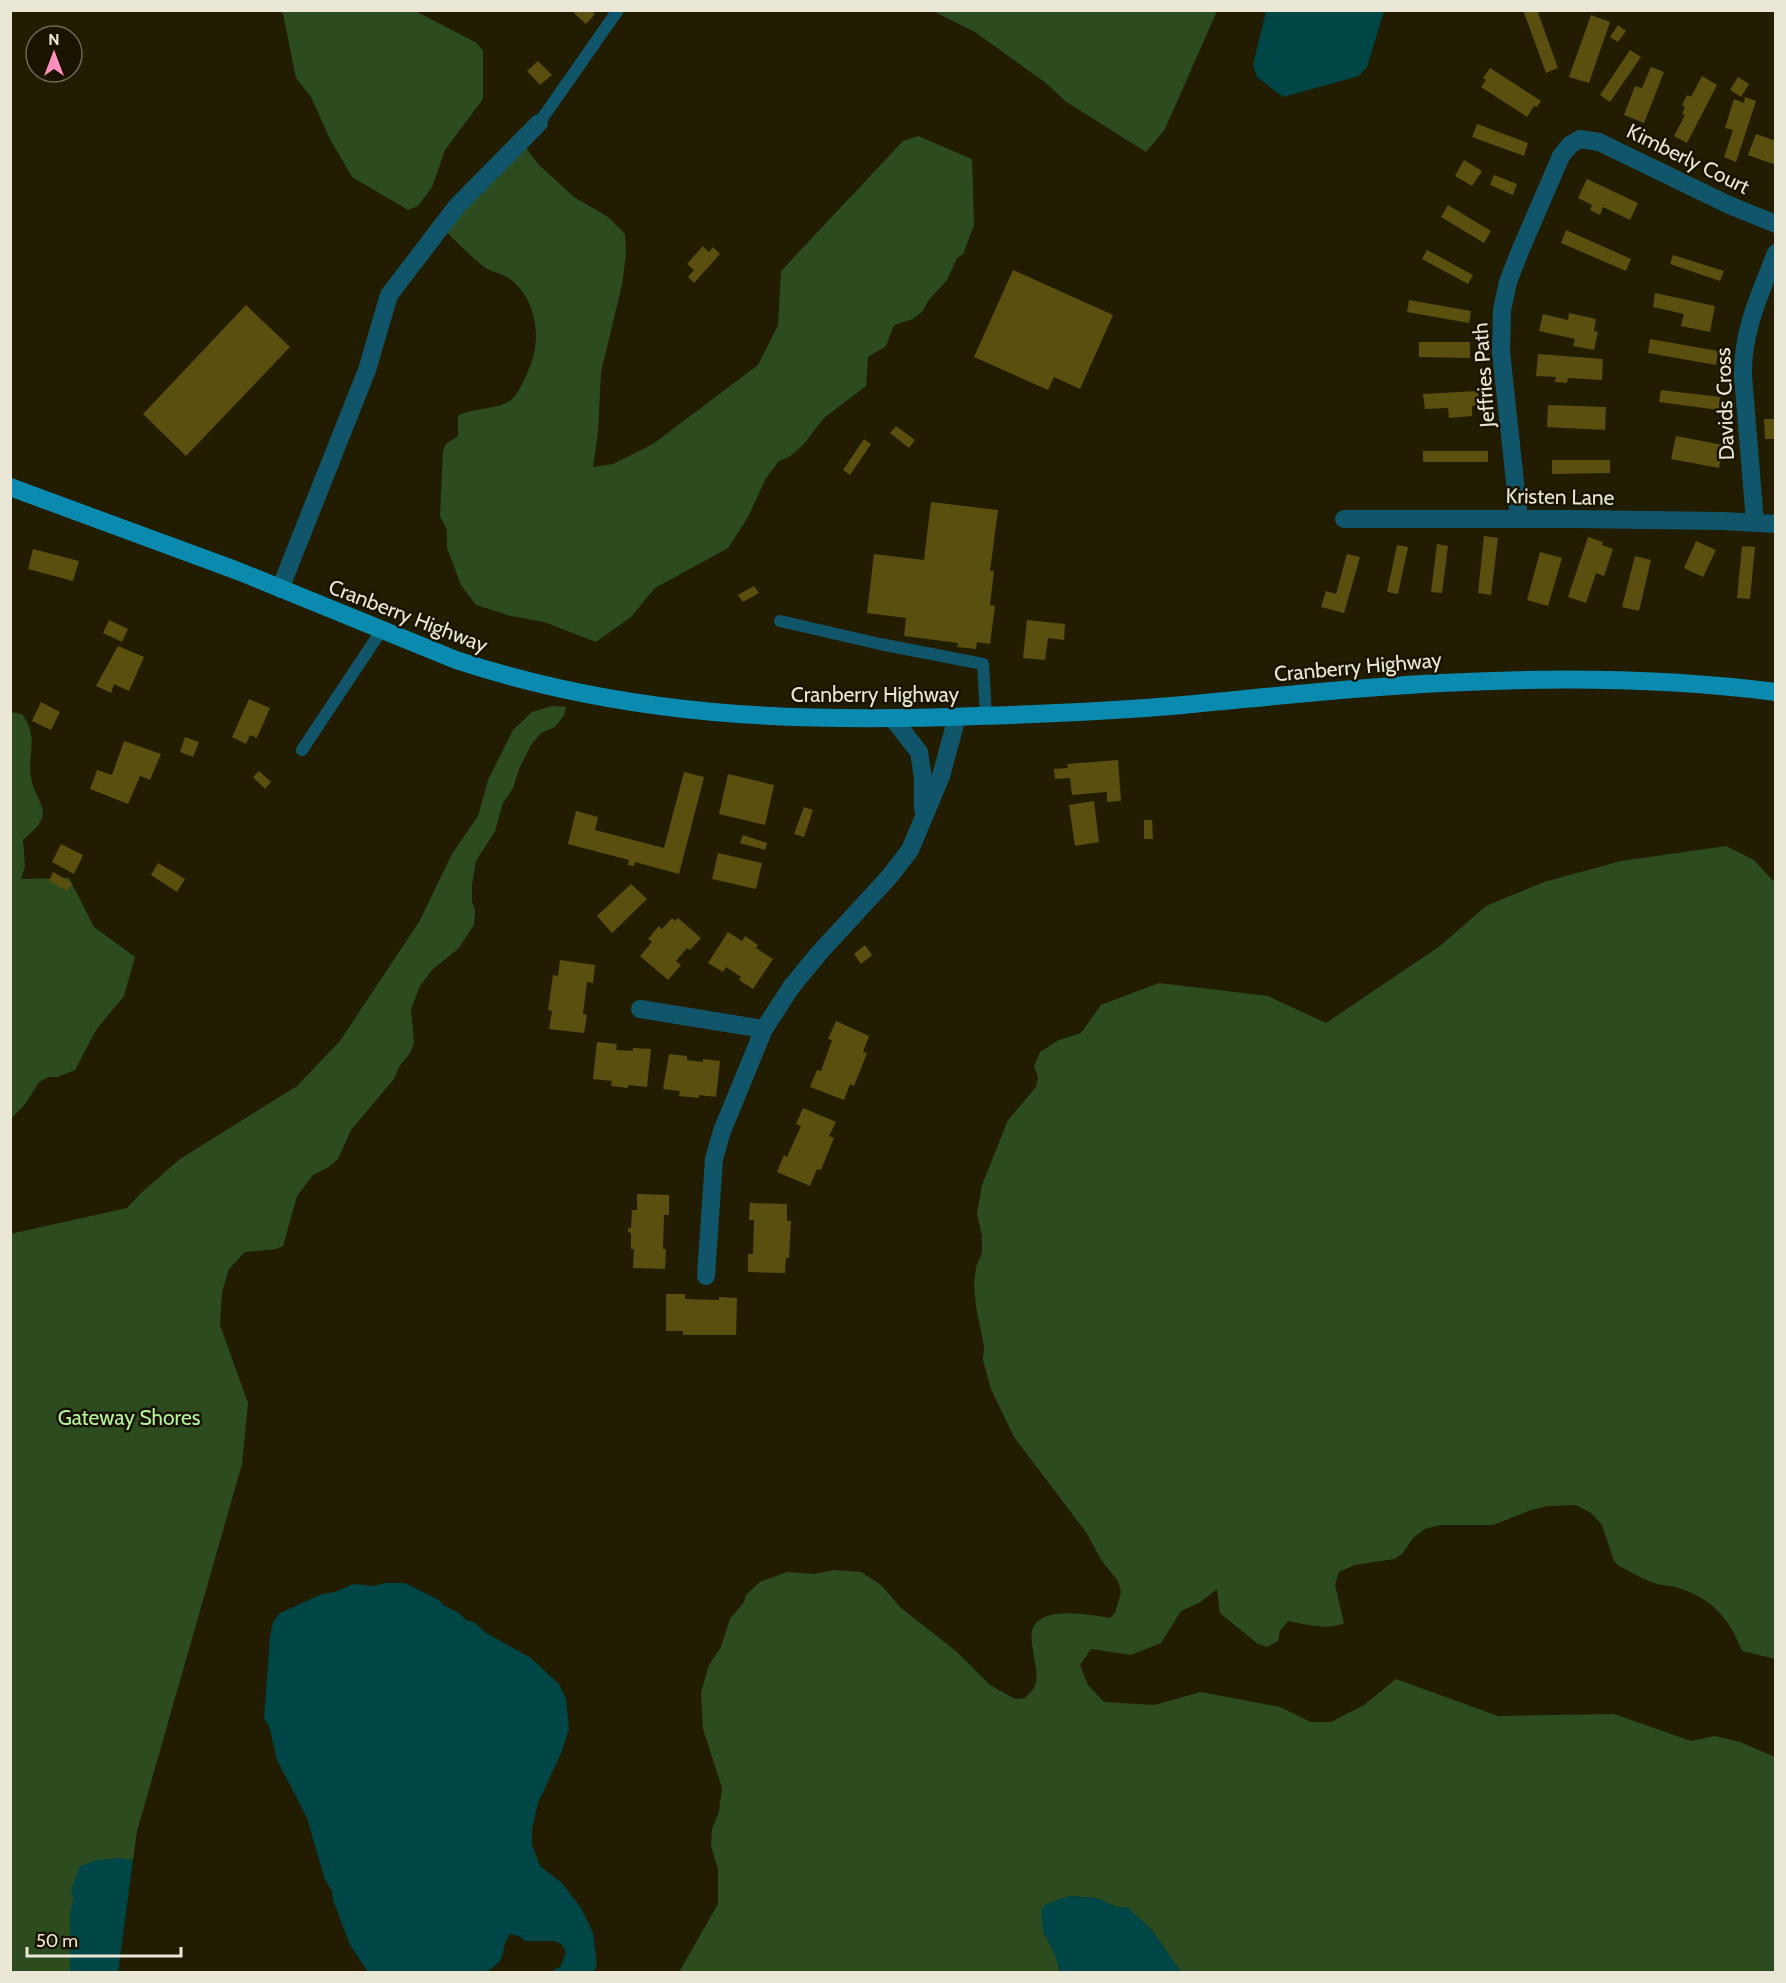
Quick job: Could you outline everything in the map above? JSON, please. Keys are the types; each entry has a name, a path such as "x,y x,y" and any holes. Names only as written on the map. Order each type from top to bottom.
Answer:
{"main road":[{"name":"Cranberry Highway","path":"10,487 167,544 435,653 491,672 593,697 679,710 761,717 893,719 986,716 1118,710 1493,680 1649,681 1776,692"}],"street":[{"path":"280,589 367,370 389,295 457,206 539,123"},
{"name":"Kimberly Court","path":"1580,140 1593,140 1606,144 1729,205 1776,224"},
{"name":"Jeffries Path","path":"1520,519 1501,352 1502,310 1508,282 1541,199 1561,156 1570,145 1580,140"},
{"name":"Davids Cross","path":"1755,522 1743,355 1748,326 1776,253"},
{"name":"Kristen Lane","path":"1344,519 1520,519 1776,524"},
{"path":"706,1276 714,1159 722,1131 764,1029 792,986 890,876 910,850 941,776 957,717"},
{"path":"893,719 919,752 923,778 923,816"},
{"path":"640,1010 764,1029"}],"lane":[{"path":"539,123 618,10"},
{"path":"780,621 983,664 986,716"},
{"path":"302,750 381,631"}],"green space":[{"path":"280,11 415,11 477,43 483,51 483,99 445,150 432,187 418,206 408,210 352,177 330,139 311,97 296,78 283,14"},
{"path":"933,11 1217,11 1165,129 1146,152 1065,101 1046,83 975,32"},
{"path":"918,136 972,159 974,225 963,254 957,258 947,280 928,301 923,311 913,319 894,325 886,346 868,357 866,386 824,418 803,445 789,457 779,461 766,478 748,517 728,548 655,588 631,617 596,642 544,622 511,616 476,605 461,585 447,548 447,530 440,516 443,451 446,444 458,436 458,416 506,403 517,393 531,364 536,328 530,305 517,285 507,277 480,264 444,230 523,144 539,165 574,197 608,217 625,234 626,255 622,285 601,372 598,432 593,467 613,464 653,444 758,365 778,325 781,271 903,141"},
{"name":"Gateway Shores","path":"552,706 566,707 564,715 555,727 541,733 531,745 519,769 513,788 503,803 495,831 476,861 472,885 474,925 458,949 433,969 420,986 411,1009 414,1043 410,1053 399,1067 394,1079 351,1130 338,1159 329,1167 313,1175 297,1196 283,1246 276,1249 245,1252 229,1269 222,1293 220,1325 248,1403 242,1464 137,1831 133,1860 128,1860 118,1972 11,1972 10,1234 127,1208 180,1159 297,1086 340,1041 419,922 452,854 478,816 488,780 513,730 532,712"},
{"path":"10,712 22,714 31,732 30,772 43,814 39,824 23,840 25,866 21,879 69,878 94,927 135,957 124,996 96,1030 75,1070 39,1082 25,1104 11,1119"},
{"path":"1726,846 1754,860 1776,884 1775,1659 1742,1651 1725,1619 1709,1603 1699,1597 1676,1587 1652,1582 1619,1566 1614,1561 1602,1525 1591,1513 1576,1505 1548,1506 1531,1510 1493,1525 1440,1525 1425,1529 1413,1538 1402,1554 1394,1559 1355,1565 1339,1572 1335,1585 1344,1623 1338,1625 1316,1626 1288,1621 1280,1631 1278,1641 1267,1647 1258,1644 1220,1613 1217,1589 1199,1603 1181,1611 1161,1643 1131,1655 1091,1649 1080,1665 1088,1685 1104,1702 1154,1705 1201,1692 1280,1707 1311,1722 1331,1722 1364,1705 1396,1679 1498,1716 1614,1714 1691,1741 1715,1736 1740,1742 1775,1757 1775,1972 1181,1972 1151,1929 1097,1898 1069,1896 1043,1931 1056,1957 1060,1972 679,1972 718,1904 718,1869 711,1846 712,1829 719,1812 722,1788 703,1729 701,1692 709,1665 721,1647 730,1619 744,1602 746,1595 760,1582 787,1572 815,1574 833,1570 861,1572 881,1585 901,1608 957,1652 990,1685 1015,1699 1025,1698 1036,1683 1032,1631 1037,1623 1044,1617 1055,1614 1110,1618 1115,1613 1121,1592 1118,1581 1102,1561 1086,1532 1014,1437 991,1389 983,1360 984,1346 974,1284 976,1267 982,1253 982,1235 977,1214 982,1185 1008,1120 1036,1087 1038,1077 1034,1066 1040,1052 1059,1040 1081,1033 1101,1005 1159,983 1268,996 1326,1023 1440,946 1486,906 1544,882 1621,861"}],"water":[{"path":"1266,10 1384,11 1367,67 1359,76 1283,97 1257,77 1253,65"},
{"path":"384,1583 405,1583 439,1600 466,1620 474,1622 486,1633 531,1658 559,1684 566,1699 569,1729 562,1751 538,1803 532,1829 532,1845 540,1866 562,1883 581,1908 593,1933 597,1964 594,1972 551,1972 561,1966 566,1952 561,1944 555,1941 525,1941 519,1936 510,1934 501,1959 486,1972 368,1972 350,1945 333,1900 332,1891 325,1880 307,1818 277,1760 269,1726 264,1719 270,1637 273,1622 280,1613 322,1594 335,1592 353,1584 374,1586"},
{"path":"118,1858 133,1860 118,1972 70,1972 70,1910 74,1899 71,1890 80,1866 97,1860"},
{"path":"1069,1896 1097,1898 1116,1907 1127,1907 1151,1929 1181,1972 1060,1972 1056,1957 1043,1931 1041,1910 1046,1904"}],"building":[{"path":"576,10 590,10 595,14 586,24 574,13"},
{"path":"1523,10 1537,10 1558,68 1546,73"},
{"path":"1591,15 1610,22 1589,83 1569,77"},
{"path":"1618,25 1626,31 1618,42 1610,37"},
{"path":"1630,50 1641,57 1610,102 1600,95"},
{"path":"538,61 552,75 540,85 527,71"},
{"path":"1651,67 1664,72 1644,123 1624,115 1635,86 1642,88"},
{"path":"1490,68 1541,101 1537,107 1534,106 1527,117 1481,87 1486,80 1483,78"},
{"path":"1702,76 1717,85 1687,143 1674,136 1685,115 1682,114 1685,107 1682,105 1687,95 1691,97"},
{"path":"1738,77 1749,84 1741,97 1730,90"},
{"path":"1745,97 1756,101 1736,162 1724,157 1733,130 1725,128 1734,99 1744,103"},
{"path":"1477,124 1528,143 1524,156 1472,137"},
{"path":"1756,134 1776,141 1776,165 1748,155"},
{"path":"1464,160 1482,171 1472,186 1455,176"},
{"path":"1494,175 1517,184 1513,195 1490,185"},
{"path":"1587,179 1638,203 1630,220 1603,207 1600,215 1590,210 1592,205 1578,198"},
{"path":"1448,205 1491,231 1484,243 1441,217"},
{"path":"1566,230 1631,259 1626,271 1561,243"},
{"path":"703,246 709,252 713,247 720,254 694,283 688,277 694,270 687,264"},
{"path":"1427,250 1473,275 1468,284 1422,259"},
{"path":"1673,255 1724,271 1720,281 1670,264"},
{"path":"1013,270 1113,315 1080,389 1054,377 1048,390 974,357"},
{"path":"1655,293 1715,306 1710,332 1681,326 1684,314 1653,307"},
{"path":"1409,300 1471,311 1469,323 1407,312"},
{"path":"246,305 290,347 186,456 143,414"},
{"path":"1569,313 1596,319 1594,331 1598,332 1594,350 1573,346 1575,339 1539,331 1543,314 1568,320"},
{"path":"1650,339 1718,351 1716,365 1648,353"},
{"path":"1419,342 1470,342 1470,358 1419,357"},
{"path":"1538,354 1603,359 1602,380 1568,378 1567,383 1555,382 1556,377 1536,376"},
{"path":"1661,390 1720,397 1719,410 1659,402"},
{"path":"1478,391 1479,405 1472,406 1472,416 1449,418 1448,408 1425,409 1423,394"},
{"path":"1548,405 1606,407 1605,430 1547,427"},
{"path":"1764,419 1776,419 1776,439 1765,439"},
{"path":"896,426 915,440 909,448 890,433"},
{"path":"1676,436 1723,445 1719,468 1671,459"},
{"path":"864,439 871,444 850,475 843,470"},
{"path":"1423,451 1488,451 1488,462 1423,462"},
{"path":"1552,460 1610,460 1610,473 1552,474"},
{"path":"931,502 998,510 990,571 994,571 990,605 995,606 990,644 977,642 976,649 957,647 958,643 904,636 906,618 867,613 874,554 924,560"},
{"path":"1484,536 1498,538 1491,595 1478,593"},
{"path":"1588,537 1603,542 1602,545 1613,549 1604,576 1596,573 1586,603 1568,597"},
{"path":"1696,541 1716,550 1703,577 1684,568"},
{"path":"1437,544 1448,546 1442,593 1431,592"},
{"path":"1397,545 1408,547 1398,594 1387,592"},
{"path":"1742,546 1755,547 1750,599 1737,598"},
{"path":"33,549 79,561 73,581 28,569"},
{"path":"1540,552 1562,558 1548,606 1527,600"},
{"path":"1347,554 1360,557 1344,613 1321,607 1326,591 1336,594"},
{"path":"1635,556 1651,560 1639,611 1622,607"},
{"path":"754,586 759,593 743,602 738,595"},
{"path":"109,620 128,629 122,642 103,633"},
{"path":"1027,620 1065,624 1064,640 1048,638 1045,660 1023,658"},
{"path":"118,646 144,657 129,691 114,684 111,693 96,686"},
{"path":"249,699 270,708 257,738 250,735 246,744 232,737"},
{"path":"41,702 60,712 51,730 32,721"},
{"path":"185,737 199,742 193,757 180,752"},
{"path":"124,741 161,754 150,780 140,776 128,804 90,789 97,770 112,775"},
{"path":"1118,760 1121,801 1107,802 1107,792 1072,795 1070,778 1055,779 1054,769 1068,768 1067,764"},
{"path":"259,771 271,782 265,789 253,777"},
{"path":"684,772 704,777 679,874 635,862 634,866 628,865 629,860 568,844 576,811 598,817 595,830 664,848"},
{"path":"728,774 774,785 765,825 719,814"},
{"path":"1094,801 1099,842 1075,846 1069,805"},
{"path":"804,807 813,810 804,837 794,834"},
{"path":"1144,820 1152,820 1153,839 1144,839"},
{"path":"743,835 767,843 765,850 740,843"},
{"path":"61,844 83,855 74,874 52,862"},
{"path":"718,853 762,863 756,889 712,879"},
{"path":"158,863 185,879 177,892 151,875"},
{"path":"53,872 72,883 67,891 49,881"},
{"path":"631,884 647,899 612,933 597,916"},
{"path":"672,918 675,921 678,918 701,938 690,950 687,948 676,961 681,965 668,980 640,956 652,942 648,939 659,926 662,929"},
{"path":"728,932 742,941 745,936 758,945 756,948 773,959 753,989 739,980 741,977 726,967 723,972 708,963"},
{"path":"865,945 872,955 861,964 854,954"},
{"path":"560,960 595,965 593,983 587,982 583,1014 587,1015 584,1033 549,1029 552,1011 548,1010 553,975 558,976"},
{"path":"836,1021 869,1036 863,1052 867,1053 854,1086 850,1084 844,1100 810,1087 817,1070 821,1071 832,1040 828,1039"},
{"path":"597,1042 617,1044 616,1050 651,1049 647,1087 611,1086 612,1081 593,1079"},
{"path":"669,1054 687,1056 687,1060 720,1061 716,1097 679,1096 680,1091 663,1089"},
{"path":"803,1108 836,1122 829,1136 834,1138 821,1170 817,1169 810,1186 777,1172 784,1155 787,1157 801,1126 796,1124"},
{"path":"637,1194 669,1195 669,1215 664,1215 665,1269 633,1268 634,1249 631,1249 631,1233 628,1232 628,1228 631,1228 632,1210 637,1210"},
{"path":"750,1203 787,1204 787,1221 791,1221 789,1258 786,1258 785,1273 748,1272 748,1254 753,1254 754,1220 749,1220"},
{"path":"666,1294 685,1294 685,1299 737,1298 736,1335 683,1335 683,1331 666,1331"}]}
